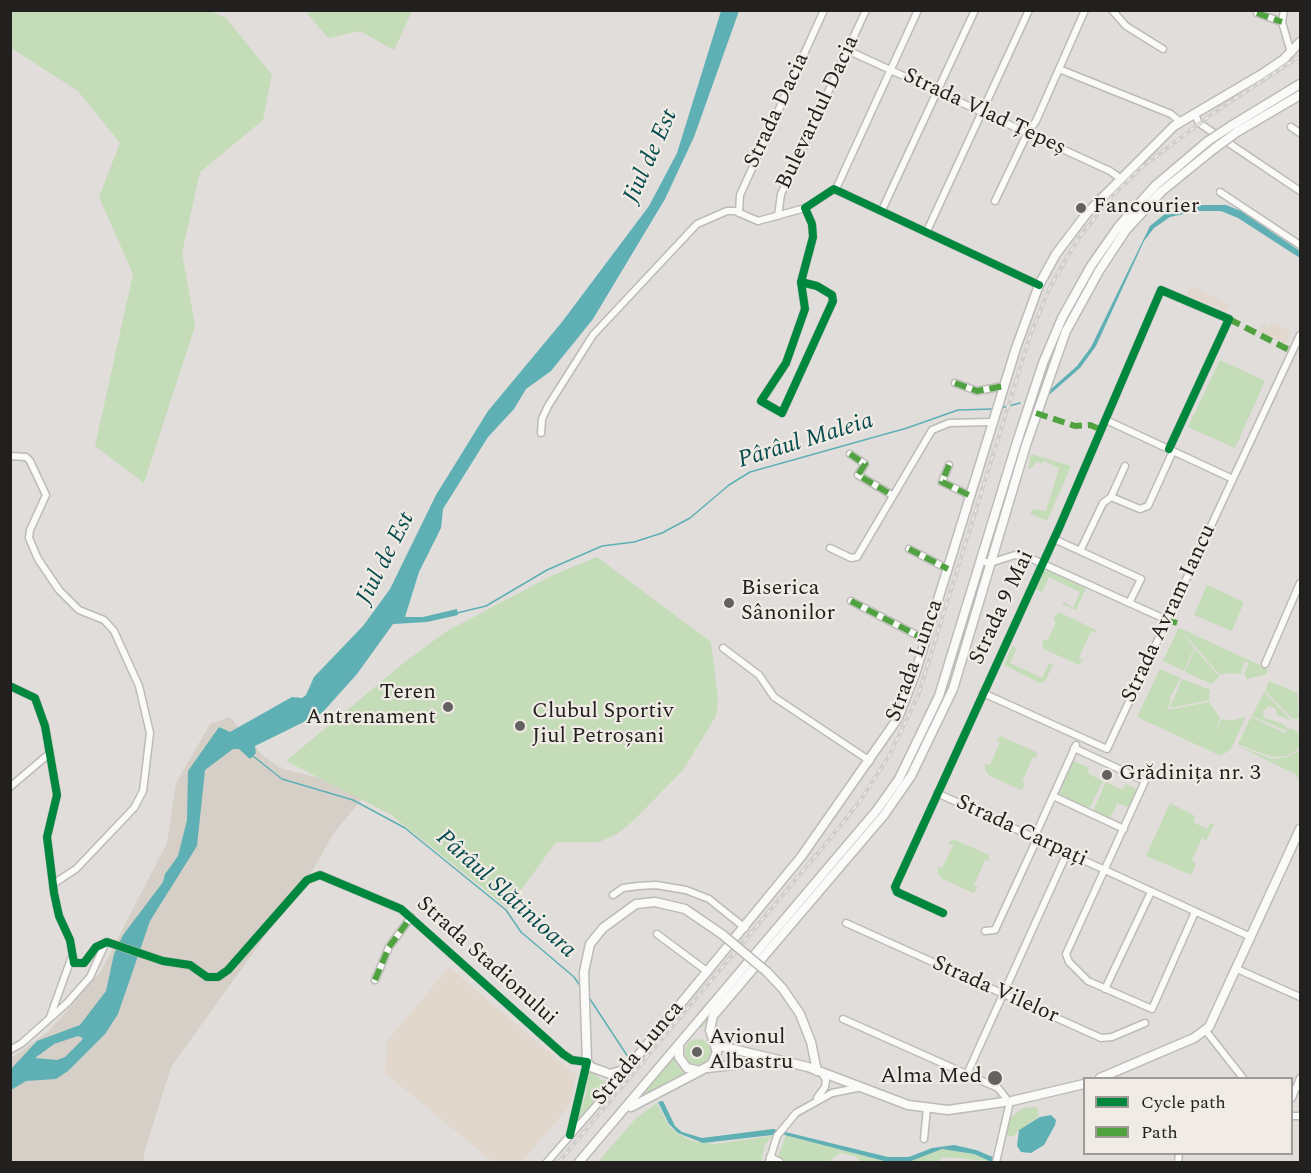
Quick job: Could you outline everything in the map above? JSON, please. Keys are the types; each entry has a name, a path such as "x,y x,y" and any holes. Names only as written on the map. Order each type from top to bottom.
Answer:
{"main road":[{"name":"Strada Lunca","path":"627,1069 801,857 870,762 906,701 1004,386 1039,285 1077,224 1120,178 1180,122 1262,74 1291,53 1300,42"},
{"path":"579,1162 626,1110 877,810 899,779 939,696 980,561 1005,496 1057,328 1104,245 1143,197 1211,144 1300,84"},
{"path":"1234,129 1300,95"},
{"path":"626,1110 703,1070 716,1059 716,1045 711,1037 710,1024 716,1013 884,815 911,776 953,689 990,563 1005,496"},
{"path":"1102,1077 1206,1031 1297,844 1300,829"},
{"path":"627,1069 616,1074 605,1074 587,1062 584,980 587,954 596,936 610,921 636,904 654,902 675,906 697,916 767,972 789,997 800,1014 819,1072"},
{"path":"688,1034 698,1032 711,1037"},
{"path":"680,1044 679,1057 687,1068 703,1070 774,1060"},
{"path":"716,1045 819,1072 892,1101 927,1108 960,1109 1008,1102 1083,1084"}],"street":[{"name":"Strada Dacia","path":"739,213 740,195 824,10"},
{"name":"Bulevardul Dacia","path":"778,216 781,194 866,10"},
{"path":"541,433 542,419 548,406 597,328 698,224 727,211 758,221 778,216 805,208 836,189 918,10"},
{"path":"882,210 975,10"},
{"path":"927,231 1029,10"},
{"path":"995,201 1027,134 1036,121 1085,10"},
{"path":"1112,10 1126,26 1163,49"},
{"path":"1284,10 1282,22 1291,53"},
{"path":"1257,13 1282,22"},
{"name":"Strada Vlad Țepeș","path":"847,50 1110,171 1120,178"},
{"path":"1059,69 1171,114 1180,122"},
{"path":"1195,115 1199,123 1300,191"},
{"path":"1292,127 1300,133"},
{"path":"836,189 1039,285"},
{"path":"1220,192 1300,245"},
{"path":"801,282 817,286 834,298 782,413 762,401 782,372 805,309 801,282 813,237 812,224 805,208"},
{"name":"Strada 9 Mai","path":"943,913 894,890 1043,564 1161,290 1229,319 1171,450"},
{"name":"Strada Avram Iancu","path":"1107,749 1300,335"},
{"path":"1293,352 1300,355"},
{"path":"955,383 977,391 1004,386"},
{"path":"1106,420 1233,479"},
{"path":"830,548 851,558 857,557 932,430 957,422 993,422"},
{"path":"1111,496 1144,508 1148,506 1171,450"},
{"path":"850,453 865,465 858,475 892,495"},
{"path":"10,456 27,457 46,495 30,530 29,538 38,559 59,590 78,610 104,620 114,631 139,686 150,733 143,790 134,808 76,869 53,884"},
{"path":"949,465 942,482 971,496"},
{"path":"1054,539 1080,551 1103,503 1111,496 1125,466"},
{"path":"909,549 948,569"},
{"name":"Strada Avram Iancu","path":"1080,551 1141,579 1129,603"},
{"path":"980,561 990,563 1015,555 1043,564 1167,620"},
{"path":"1265,664 1300,583"},
{"path":"851,601 926,640"},
{"path":"723,648 759,675 774,697 870,762"},
{"path":"10,686 29,694 38,702 50,753 57,795 47,837 56,907 70,940 74,963 81,965 96,947 106,942"},
{"name":"Strada 9 Mai","path":"983,693 1107,749"},
{"path":"985,931 995,930 1079,738"},
{"name":"Strada Carpați","path":"1074,748 1145,781 1105,870"},
{"path":"10,787 50,753"},
{"name":"Strada Carpați","path":"938,793 1251,938"},
{"name":"Strada Carpați","path":"1053,796 1124,829"},
{"path":"967,1074 1067,853"},
{"path":"1105,870 1066,954 1078,973 1105,989 1152,1009 1195,912"},
{"name":"Strada Stadionului","path":"106,942 158,960 190,965 207,977 222,975 307,880 320,875 391,903 411,917 563,1054 572,1060 587,1062"},
{"path":"613,896 624,888 638,886 656,885 686,890 709,899 745,928"},
{"path":"1105,989 1151,892"},
{"path":"375,980 388,947 411,917"},
{"name":"Strada Vilelor","path":"846,923 1101,1038 1112,1037 1145,1023"},
{"path":"657,934 708,972"},
{"path":"10,1050 49,1019 90,977 106,942"},
{"path":"49,1019 72,958"},
{"path":"1237,969 1300,997"},
{"path":"843,1019 1001,1090 1008,1102 997,1159"},
{"path":"1206,1031 1242,1077"},
{"path":"570,1135 587,1062"},
{"name":"Strada Lunca","path":"547,1162 627,1069"},
{"path":"814,1101 825,1087 826,1080 819,1072"},
{"path":"1293,1096 1300,1078"},
{"path":"780,1162 769,1160 781,1129 796,1113 814,1101 842,1090 857,1088"},
{"path":"924,1139 927,1108"}],"shaded area":[{"path":"1191,285 1229,304 1226,311 1186,295"},
{"path":"1271,323 1291,332 1286,343 1274,338 1273,340 1258,332 1261,325 1269,328"},
{"path":"230,717 262,755 280,768 342,784 362,799 333,834 314,868 171,1067 144,1153 144,1162 11,1162 10,1059 49,1031 101,971 167,843 176,783 210,724"},
{"path":"449,967 576,1075 572,1097 566,1110 522,1162 493,1162 385,1073 387,1041"}],"green space":[{"path":"10,11 210,11 226,18 272,75 263,120 200,172 182,253 195,326 144,483 95,446 133,274 99,197 120,143 78,91 11,48"},
{"path":"305,11 412,11 394,50 360,31 328,38"},
{"path":"1220,360 1265,381 1235,448 1188,427"},
{"path":"1031,454 1071,466 1047,521 1030,514 1033,509 1046,511 1059,468 1044,461 1041,464 1037,461 1031,469 1028,468"},
{"name":"Clubul Sportiv Jiul Petroșani","path":"597,557 711,642 718,699 716,716 683,770 634,820 617,834 599,842 556,842 508,908 390,814 286,761 406,661 447,631 551,576"},
{"path":"1048,570 1086,588 1076,610 1062,604 1064,602 1073,608 1080,592 1049,577 1042,592 1036,589 1043,572"},
{"path":"979,579 982,580 950,685 906,777 887,807 719,1004 702,1028 697,1026 905,775 949,683"},
{"path":"1207,585 1244,602 1232,631 1194,615"},
{"path":"1059,612 1096,630 1096,632 1091,631 1079,658 1083,660 1079,665 1044,649 1042,645 1044,639 1048,640 1056,622 1053,619"},
{"path":"1178,629 1268,669 1266,674 1247,679 1244,674 1249,663 1244,661 1241,674 1220,675 1184,634 1194,648 1184,671 1163,661"},
{"path":"1012,646 1017,648 1010,663 1042,678 1049,663 1053,665 1045,681 1040,683 1004,665"},
{"path":"1195,649 1219,676 1212,684 1185,672"},
{"path":"1160,669 1181,678 1169,699 1171,701 1167,710 1209,702 1220,718 1216,730 1222,719 1232,721 1246,716 1231,749 1221,756 1137,717"},
{"path":"1182,679 1210,690 1209,700 1170,708"},
{"path":"1269,681 1297,693 1299,718 1293,719 1265,691"},
{"path":"1264,692 1291,720 1277,715 1276,709 1269,706 1263,711 1264,718 1281,723 1288,728 1287,731 1252,716"},
{"path":"1251,717 1285,733 1290,728 1298,732 1300,748 1287,756 1272,757 1238,744"},
{"path":"1000,736 1036,752 1037,758 1033,757 1021,790 990,776 985,770 985,764 990,765 1000,742 996,740"},
{"path":"1238,746 1272,759 1288,757 1300,750 1300,781 1295,774"},
{"path":"1072,760 1089,768 1087,773 1103,781 1089,809 1059,794"},
{"path":"1106,782 1122,790 1126,784 1138,790 1129,808 1117,803 1110,819 1093,811"},
{"path":"1170,803 1195,816 1193,822 1207,829 1210,823 1214,824 1206,841 1202,838 1192,860 1196,864 1191,875 1146,856"},
{"path":"953,839 989,855 989,861 985,860 974,885 978,887 974,893 943,879 938,874 938,867 942,868 953,846 949,843"},
{"path":"698,1039 707,1043 711,1052 707,1061 698,1065 689,1061 685,1052 689,1043"},
{"path":"674,1055 678,1067 688,1074 640,1098"},
{"path":"589,1069 601,1080 613,1083 576,1123 586,1094"},
{"path":"657,1103 669,1126 692,1141 715,1144 772,1136 765,1145 761,1162 598,1162 636,1118"},
{"path":"1037,1107 1039,1117 1019,1130 1013,1137 1004,1134 1008,1120 1023,1108"},
{"path":"786,1135 888,1162 861,1162 855,1156 840,1153 828,1162 784,1162 778,1157"},
{"path":"943,1149 974,1154 990,1161 943,1157 937,1162 902,1162"}],"water":[{"path":"721,11 739,11 694,137 665,199 593,319 551,371 526,389 514,409 488,437 443,509 441,528 419,572 405,617 423,617 457,609 458,615 427,622 393,624 357,674 322,713 255,746 256,753 250,759 239,749 233,749 205,770 197,846 150,921 118,1014 105,1034 68,1071 56,1079 26,1081 11,1090 11,1069 37,1041 80,1025 106,991 114,954 123,935 163,882 165,874 178,856 187,820 188,771 219,727 230,732 292,697 302,698 306,695 314,677 363,626 390,589 436,495 488,411 562,322 649,206 677,153","holes":["78,1036 83,1038 65,1057 57,1060 35,1058 54,1044"]},
{"path":"1199,205 1226,205 1241,211 1300,251 1300,258 1238,218 1221,211 1198,211 1170,217 1154,228 1144,241 1096,346 1080,368 1049,395 1050,390 1077,366 1091,347 1150,226 1166,213"},
{"path":"663,1101 675,1126 682,1132 702,1138 773,1129 888,1157 909,1157 932,1148 954,1145 976,1150 995,1158 992,1162 974,1154 942,1149 911,1161 888,1162 781,1134 703,1143 678,1133 669,1124 658,1102"},
{"path":"1051,1115 1056,1120 1055,1125 1044,1145 1031,1153 1021,1152 1017,1146 1019,1130 1040,1117"}],"waterway":[{"name":"Pârâul Maleia","path":"1001,408 1020,403"},
{"name":"Pârâul Maleia","path":"457,613 486,606 547,570 602,546 634,542 662,533 690,518 729,485 750,472 907,428 958,410 993,409"},
{"name":"Pârâul Slătinioara","path":"253,756 282,779 353,800 405,828 506,910 521,932 574,977 581,987"},
{"name":"Pârâul Slătinioara","path":"588,996 630,1060"}],"railway":[{"path":"559,1162 828,841 860,801 889,756 918,696 1031,333 1051,285 1078,239 1112,196 1142,167 1215,112 1300,56"}],"marked path":[{"path":"1257,13 1282,22"},
{"path":"1229,319 1293,352"},
{"path":"955,383 977,391 1004,386"},
{"path":"1036,413 1075,426 1090,425 1102,430"},
{"path":"850,454 865,464 858,475 892,495"},
{"path":"949,465 942,482 971,496"},
{"path":"909,549 948,569"},
{"path":"851,601 926,640"},
{"path":"1167,620 1177,623"},
{"path":"375,980 389,947 411,917"}],"cycle path":[{"path":"801,282 817,286 832,295 833,301 782,413 761,401 786,363 805,309 801,282 813,237 812,224 805,208 834,189 1039,285"},
{"path":"943,913 897,892 895,887 1059,528 1161,290 1229,319 1169,449"},
{"path":"10,686 35,698 45,726 57,795 47,837 54,893 59,916 70,940 74,963 84,963 96,947 107,942 163,961 190,965 207,977 218,977 228,970 307,880 320,875 401,909 563,1054 572,1060 587,1062 570,1135"}],"place":[{"name":"Fancourier","path":"1081,208"},
{"name":"Biserica Sânonilor","path":"729,603"},
{"name":"Teren Antrenament","path":"448,707"},
{"name":"Clubul Sportiv Jiul Petroșani","path":"520,726"},
{"name":"Grădinița nr. 3","path":"1107,775"},
{"name":"Avionul Albastru","path":"697,1052"},
{"name":"Alma Med","path":"995,1078"}],"water label":[{"name":"Jiul de Est","path":"652,157"},
{"name":"Jiul de Est","path":"387,559"}]}
